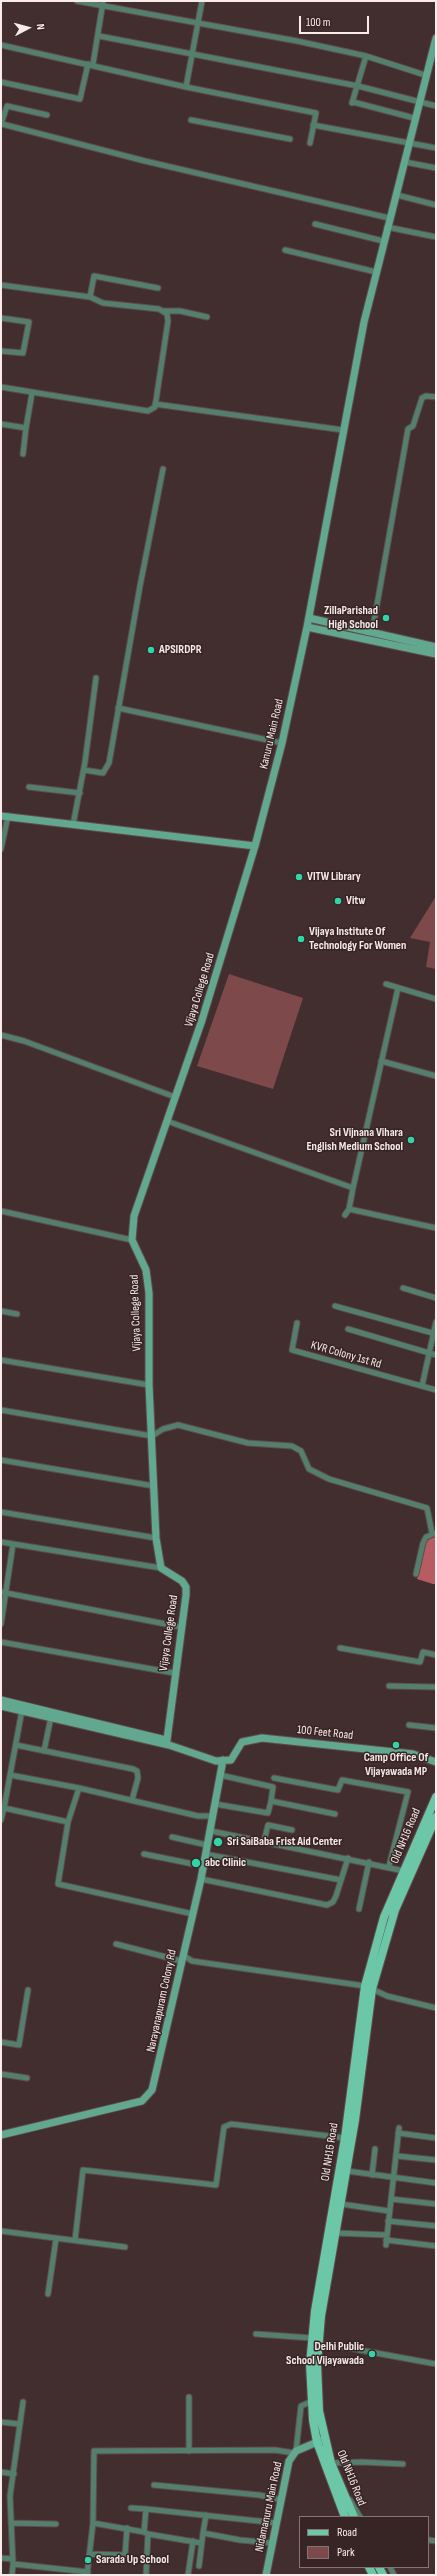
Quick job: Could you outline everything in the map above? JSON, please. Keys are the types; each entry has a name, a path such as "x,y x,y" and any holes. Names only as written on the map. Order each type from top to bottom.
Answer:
{"main road":[{"name":"Old NH16 Road","path":"345,2516 320,2441 310,2402 312,2338 368,1988 384,1917 436,1797"},
{"name":"Old NH16 Road","path":"354,2516 320,2441 317,2400 317,2364 321,2316 347,2171 368,1988 395,1910 436,1817"}],"street":[{"path":"77,1 103,3 366,56 425,75"},
{"path":"186,87 202,1"},
{"path":"1,82 80,99 99,36 103,3"},
{"path":"99,36 358,86 436,106"},
{"name":"Kanuru Main Road","path":"255,846 282,743 309,618 343,430 376,272 389,218 397,195 418,102 436,38"},
{"path":"1,45 91,64 186,87 316,113 310,143"},
{"path":"366,56 353,102 414,118"},
{"path":"47,115 7,106 2,124 146,161 389,218"},
{"path":"191,120 290,139"},
{"path":"313,125 436,148"},
{"path":"404,162 436,168"},
{"path":"397,195 436,205"},
{"path":"316,224 383,241"},
{"path":"387,227 436,237"},
{"path":"285,250 376,272"},
{"path":"90,297 94,276 158,288"},
{"path":"1,285 90,297 103,303 164,311 180,311 207,317"},
{"path":"1,387 148,411 155,404 168,321 164,311"},
{"path":"1,318 29,322 23,354 1,351"},
{"path":"23,454 32,393"},
{"path":"372,633 408,429 413,426 422,398 426,396 436,397"},
{"path":"155,404 343,430"},
{"path":"1,424 26,428"},
{"path":"84,770 103,773 108,767 163,469"},
{"path":"309,618 372,633 436,654"},
{"path":"307,627 409,645 436,647"},
{"path":"73,825 84,770 96,678"},
{"path":"118,708 282,743"},
{"path":"30,787 80,793"},
{"path":"1,849 4,816 255,846"},
{"name":"Vijaya College Road","path":"167,1740 174,1673 186,1587 182,1581 161,1568 156,1538 149,1385 147,1276 142,1258 132,1240 134,1216 202,1020 255,846"},
{"path":"386,984 436,999"},
{"path":"345,1215 349,1209 398,988"},
{"path":"1,1036 24,1041 176,1097"},
{"path":"381,1061 436,1076"},
{"path":"167,1121 353,1188"},
{"path":"349,1209 436,1228"},
{"path":"1,1211 132,1240"},
{"path":"403,1288 436,1298"},
{"path":"335,1306 435,1333"},
{"path":"1,1311 17,1314"},
{"path":"436,1322 435,1333 422,1386 436,1390"},
{"name":"KVR Colony 1st Rd","path":"297,1323 292,1350 422,1386"},
{"path":"348,1330 436,1354"},
{"path":"1,1360 149,1385"},
{"path":"1,1410 152,1436 163,1429 178,1425 248,1443 292,1446 301,1451 309,1469 329,1479 427,1508 434,1533 423,1543 416,1574"},
{"path":"1,1460 154,1486"},
{"path":"1,1512 156,1538"},
{"path":"1,1542 161,1568"},
{"path":"1,1624 4,1592 13,1544"},
{"path":"4,1592 181,1627"},
{"path":"1,1642 174,1673"},
{"path":"340,1648 420,1662 423,1652 436,1654"},
{"path":"389,1686 436,1687"},
{"path":"1,1700 167,1740 217,1756 222,1760"},
{"path":"1,1706 169,1745 216,1761 222,1760"},
{"path":"1,1820 22,1710"},
{"path":"44,1751 51,1717"},
{"path":"409,1725 436,1728"},
{"name":"100 Feet Road","path":"222,1760 234,1758 242,1742 262,1738 413,1754 436,1762"},
{"path":"16,1745 134,1769 138,1771 138,1778 132,1800"},
{"name":"Narayanapuram Colony Rd","path":"1,2135 128,2104 146,2098 152,2090 201,1879 211,1831 212,1816 222,1760"},
{"path":"10,1775 79,1788 169,1810 212,1816"},
{"path":"215,1804 268,1813 271,1801 273,1787 220,1775"},
{"path":"274,1778 338,1790 342,1780 408,1792 389,1866"},
{"path":"79,1788 68,1822 58,1884 193,1914"},
{"path":"271,1801 335,1814"},
{"path":"4,1808 68,1822"},
{"path":"264,1841 268,1825 292,1830"},
{"path":"211,1831 389,1866 404,1871"},
{"path":"172,1837 207,1845"},
{"path":"144,1854 203,1866"},
{"path":"205,1854 342,1880"},
{"path":"201,1879 327,1905 333,1902 342,1880 348,1858"},
{"path":"359,1909 369,1862"},
{"path":"116,1944 181,1961 192,1961 368,1988 387,1996 436,2008"},
{"path":"181,1961 192,1961"},
{"path":"1,2042 20,2045 28,1990"},
{"path":"1,2074 27,2078"},
{"path":"75,2240 83,2170 216,2185 224,2127 231,2124 345,2138"},
{"path":"386,2240 397,2156 398,2131 436,2138"},
{"path":"372,2175 375,2149"},
{"path":"397,2156 436,2160"},
{"path":"347,2171 436,2183"},
{"path":"391,2199 436,2204"},
{"path":"342,2204 389,2211"},
{"path":"388,2221 436,2226"},
{"path":"1,2231 56,2239 125,2246"},
{"path":"336,2233 436,2246"},
{"path":"48,2294 56,2239"},
{"path":"256,2334 312,2338"},
{"path":"327,2344 436,2364"},
{"path":"189,2397 189,2451"},
{"path":"12,2575 13,2562 10,2496 23,2402"},
{"path":"1,2558 13,2562 88,2574 93,2524 94,2451 275,2450 295,2452 301,2406 310,2402"},
{"path":"1,2422 19,2424"},
{"name":"Nidamanuru Main Road","path":"266,2575 288,2465 295,2452 320,2441"},
{"path":"331,2463 362,2462 403,2464"},
{"path":"1,2472 14,2474"},
{"path":"154,2485 259,2495 282,2500"},
{"path":"341,2489 359,2516"},
{"path":"130,2508 277,2523"},
{"path":"146,2509 146,2575"},
{"path":"199,2566 206,2515"},
{"path":"11,2523 56,2524"},
{"path":"93,2524 127,2528 201,2543"},
{"path":"90,2554 124,2555 127,2528"},
{"path":"203,2533 240,2540 272,2543"},
{"path":"188,2575 193,2541"}],"green space":[{"path":"436,896 436,969 426,967 430,942 410,938"},
{"path":"229,974 303,998 273,1089 197,1066"}],"shaded area":[{"path":"436,1536 436,1584 433,1584 417,1579 426,1541"}],"place":[{"name":"ZillaParishad High School","path":"386,618"},
{"name":"APSIRDPR","path":"151,650"},
{"name":"VITW Library","path":"299,877"},
{"name":"Vitw","path":"338,901"},
{"name":"Vijaya Institute Of Technology For Women","path":"301,939"},
{"name":"Sri Vijnana Vihara English Medium School","path":"411,1140"},
{"name":"Camp Office Of Vijayawada MP","path":"396,1745"},
{"name":"Sri SaiBaba Frist Aid Center","path":"218,1842"},
{"name":"abc Clinic","path":"196,1863"},
{"name":"Delhi Public School Vijayawada","path":"372,2354"},
{"name":"Sarada Up School","path":"88,2560"}]}
